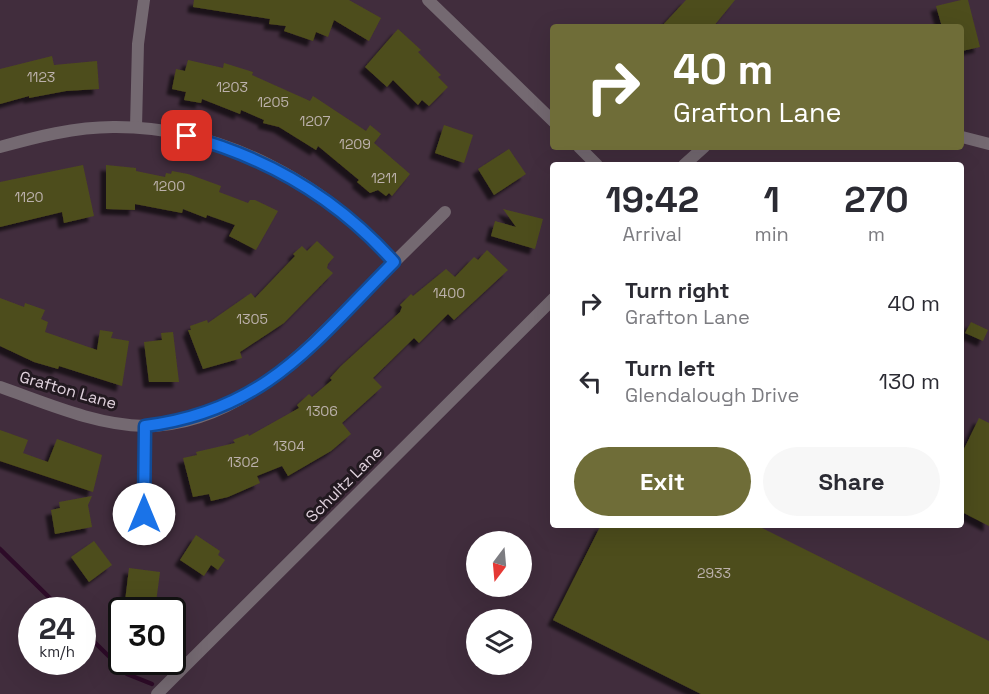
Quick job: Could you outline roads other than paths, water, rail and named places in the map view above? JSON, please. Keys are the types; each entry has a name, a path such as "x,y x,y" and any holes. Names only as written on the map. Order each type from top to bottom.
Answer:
{"street":[{"path":"136,127 138,44 144,0"},
{"path":"428,0 550,118"},
{"path":"0,147 74,131 136,127 170,132 221,145 255,158 291,176 352,219 394,262"},
{"path":"964,138 989,144"},
{"path":"582,150 594,162"},
{"path":"687,162 701,150"},
{"name":"Grafton Lane","path":"0,387 64,410 108,421 145,426 204,415 231,405 270,382 301,355 445,213"},
{"name":"Schultz Lane","path":"157,694 550,302"},
{"path":"144,514 145,426"}],"waterway":[{"path":"0,549 49,597"},
{"path":"96,644 127,674 152,684"}]}
